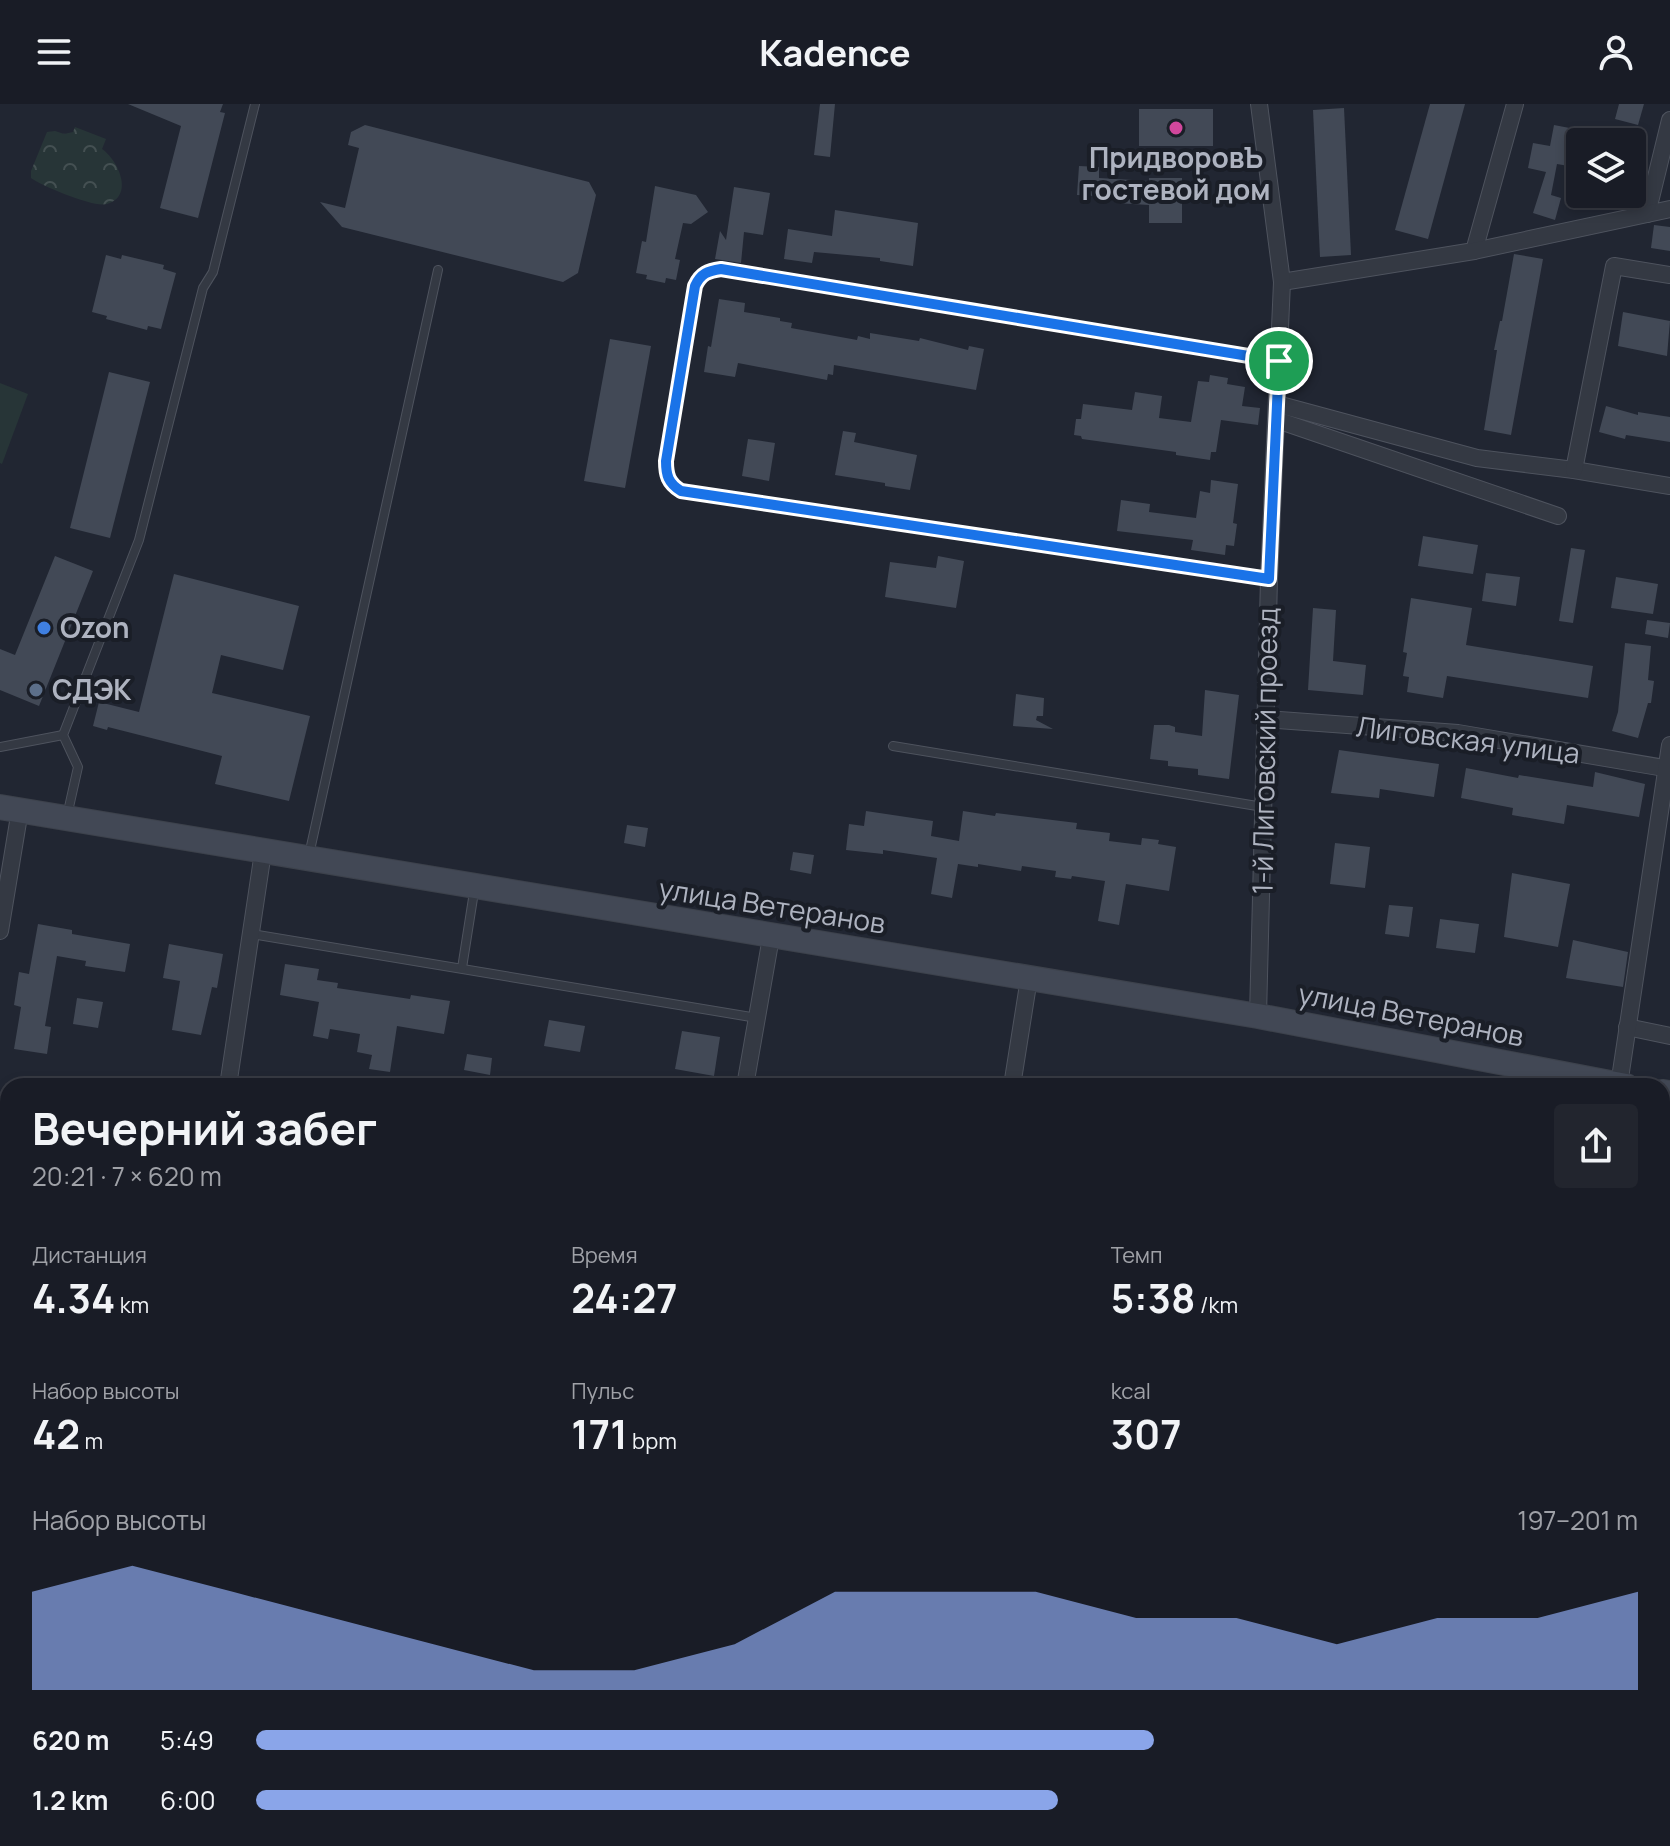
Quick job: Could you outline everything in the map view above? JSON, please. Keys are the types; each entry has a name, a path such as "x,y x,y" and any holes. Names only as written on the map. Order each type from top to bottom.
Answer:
{"street":[{"name":"1-й Лиговский проезд","path":"1258,1016 1269,579 1282,282 1259,104"},
{"path":"1474,251 1515,104"},
{"path":"1647,214 1670,120"},
{"path":"1282,282 1474,251 1670,209"},
{"path":"1574,470 1614,266 1670,275"},
{"path":"1277,412 1477,458 1670,486"},
{"path":"1277,412 1558,516"},
{"name":"Лиговская улица","path":"1265,719 1458,733 1668,768"},
{"path":"1623,1078 1627,1027 1670,745"},
{"path":"0,931 10,812"},
{"name":"улица Ветеранов","path":"10,812 66,818 262,855 308,859 1258,1016 1532,1078"},
{"name":"улица Ветеранов","path":"10,812 770,943 1027,991 1507,1070 1532,1078"},
{"path":"229,1078 262,855"},
{"path":"746,1078 770,943"},
{"path":"1013,1078 1027,991"},
{"path":"1627,1027 1670,1036"}],"lane":[{"path":"66,818 78,767 63,735 139,540 203,288 213,272 255,104"},
{"path":"308,859 438,270"},
{"path":"1269,579 681,491 672,485 666,474 666,461 695,286 699,276 709,271 737,272 1279,361"},
{"path":"0,747 63,735"},
{"path":"893,746 1263,807"},
{"path":"462,968 474,892"},
{"path":"252,934 757,1018"}],"green space":[{"path":"75,127 106,139 102,149 118,169 122,186 115,200 107,204 80,200 31,178 47,132 64,134 73,132"},
{"path":"0,383 28,394 2,464 0,463"}],"building":[{"path":"128,104 223,104 220,112 225,113 198,218 160,208 181,126"},
{"path":"820,104 835,104 830,157 814,155"},
{"path":"1430,104 1465,104 1428,239 1395,230"},
{"path":"1619,104 1644,104 1638,125 1615,119"},
{"path":"1344,108 1351,255 1320,257 1313,110"},
{"name":"ПридворовЪ гостевой дом","path":"1139,109 1213,109 1213,146 1139,146"},
{"path":"365,125 589,182 596,195 578,273 563,282 342,227 320,202 345,208 359,148 348,145 351,132"},
{"path":"1554,125 1570,128 1566,128 1566,166 1557,164 1551,195 1561,198 1555,220 1533,213 1546,172 1528,168 1533,143 1550,146"},
{"path":"1079,166 1099,167 1099,178 1149,181 1149,178 1182,178 1182,223 1149,223 1149,205 1116,203 1116,197 1077,195"},
{"path":"655,186 696,195 708,212 691,224 683,223 675,259 680,260 676,280 666,278 665,283 646,279 647,275 636,273 642,241 646,242"},
{"path":"734,187 770,193 763,235 744,232 741,263 715,259 720,231 726,240"},
{"path":"835,210 918,223 913,266 880,261 880,258 814,252 812,263 784,259 788,229 832,236"},
{"path":"1654,225 1670,227 1670,251 1651,248"},
{"path":"1514,254 1543,259 1511,435 1484,430 1497,350 1494,350"},
{"path":"106,255 121,259 122,255 164,265 163,269 176,273 161,329 148,326 147,330 92,312"},
{"path":"719,299 745,303 744,312 780,318 780,321 792,323 791,328 857,340 858,336 870,339 870,333 919,341 920,338 968,350 969,346 984,349 976,390 834,365 833,375 828,374 827,380 738,363 735,377 704,372"},
{"path":"1623,312 1670,321 1667,356 1618,346"},
{"path":"610,339 651,346 625,488 584,481"},
{"path":"109,372 150,382 110,538 70,528"},
{"path":"1210,375 1228,378 1227,384 1245,387 1242,406 1260,408 1258,425 1221,420 1216,452 1211,452 1210,460 1082,439 1074,435 1076,419 1081,419 1083,404 1132,410 1135,392 1162,396 1159,418 1191,422 1198,381 1209,382"},
{"path":"1606,406 1638,415 1638,412 1670,417 1670,442 1626,435 1625,439 1599,432"},
{"path":"843,431 856,433 854,442 917,455 910,490 835,475"},
{"path":"748,439 775,443 769,481 742,476"},
{"path":"1211,480 1238,484 1233,523 1237,524 1234,546 1226,545 1225,555 1191,550 1193,540 1117,531 1121,500 1150,504 1149,512 1196,518 1200,491 1210,493"},
{"path":"1423,536 1478,545 1473,574 1418,566"},
{"path":"1571,548 1585,550 1573,623 1559,621"},
{"path":"55,556 93,571 39,706 0,690 0,649 15,655"},
{"path":"938,556 964,561 956,608 885,597 890,562 936,568"},
{"path":"1486,573 1520,577 1516,606 1482,601"},
{"path":"174,574 299,606 283,670 221,655 212,693 310,716 289,801 215,784 222,756 108,727 107,730 93,726 99,702 139,712"},
{"path":"1616,577 1658,584 1653,614 1611,608"},
{"path":"1411,598 1472,608 1466,645 1593,666 1588,698 1447,676 1443,698 1407,692 1409,677 1403,676 1407,653 1403,652"},
{"path":"1313,608 1336,610 1333,661 1366,665 1363,695 1308,690"},
{"path":"1647,620 1670,623 1668,638 1645,634"},
{"path":"1625,643 1651,646 1648,680 1654,681 1651,703 1648,703 1638,738 1612,731 1618,712"},
{"path":"1205,690 1239,695 1229,779 1198,775 1198,769 1168,766 1168,761 1150,759 1154,725 1169,725 1175,727 1175,732 1202,736"},
{"path":"1016,694 1044,698 1043,716 1037,716 1036,720 1053,729 1013,726"},
{"path":"1339,750 1439,764 1434,797 1380,789 1379,798 1331,793"},
{"path":"1466,768 1593,787 1595,772 1645,784 1639,817 1567,805 1564,824 1512,815 1513,808 1461,798"},
{"path":"866,811 933,821 931,836 959,841 963,811 1077,823 1076,829 1110,833 1109,841 1141,845 1142,838 1159,840 1158,844 1176,847 1169,891 1126,884 1119,925 1098,921 1105,881 1055,877 1056,871 1022,866 1021,871 958,864 952,898 931,894 937,858 883,850 883,854 846,850 849,824 864,826"},
{"path":"627,825 648,828 645,847 624,843"},
{"path":"1335,843 1370,847 1365,888 1330,884"},
{"path":"793,852 814,855 811,874 790,870"},
{"path":"1512,873 1570,884 1558,947 1504,937"},
{"path":"1389,905 1413,907 1409,937 1385,934"},
{"path":"1440,919 1479,924 1475,953 1436,948"},
{"path":"38,924 72,930 72,934 130,944 125,972 85,966 86,961 57,956 45,1026 51,1027 47,1054 14,1049 21,1007 14,1005 19,972 29,974"},
{"path":"1573,940 1628,952 1623,987 1566,978"},
{"path":"169,944 223,954 217,988 212,987 201,1035 172,1030 180,981 163,978"},
{"path":"285,964 319,969 317,980 338,983 337,988 410,999 411,995 450,1001 444,1034 397,1026 390,1072 369,1069 372,1055 357,1052 360,1034 330,1029 328,1039 313,1036 319,1002 280,995"},
{"path":"77,998 103,1002 98,1028 73,1024"},
{"path":"549,1020 585,1026 580,1052 544,1046"},
{"path":"682,1031 720,1037 714,1076 675,1069"},
{"path":"467,1054 492,1058 490,1075 464,1070"}],"place":[{"name":"ПридворовЪ гостевой дом","path":"1176,128"},
{"name":"Ozon","path":"44,628"},
{"name":"СДЭК","path":"36,690"}],"route":[{"path":"721,269 1279,361 1269,579 681,491 672,485 666,474 695,286 699,276 709,271 721,269"}]}
